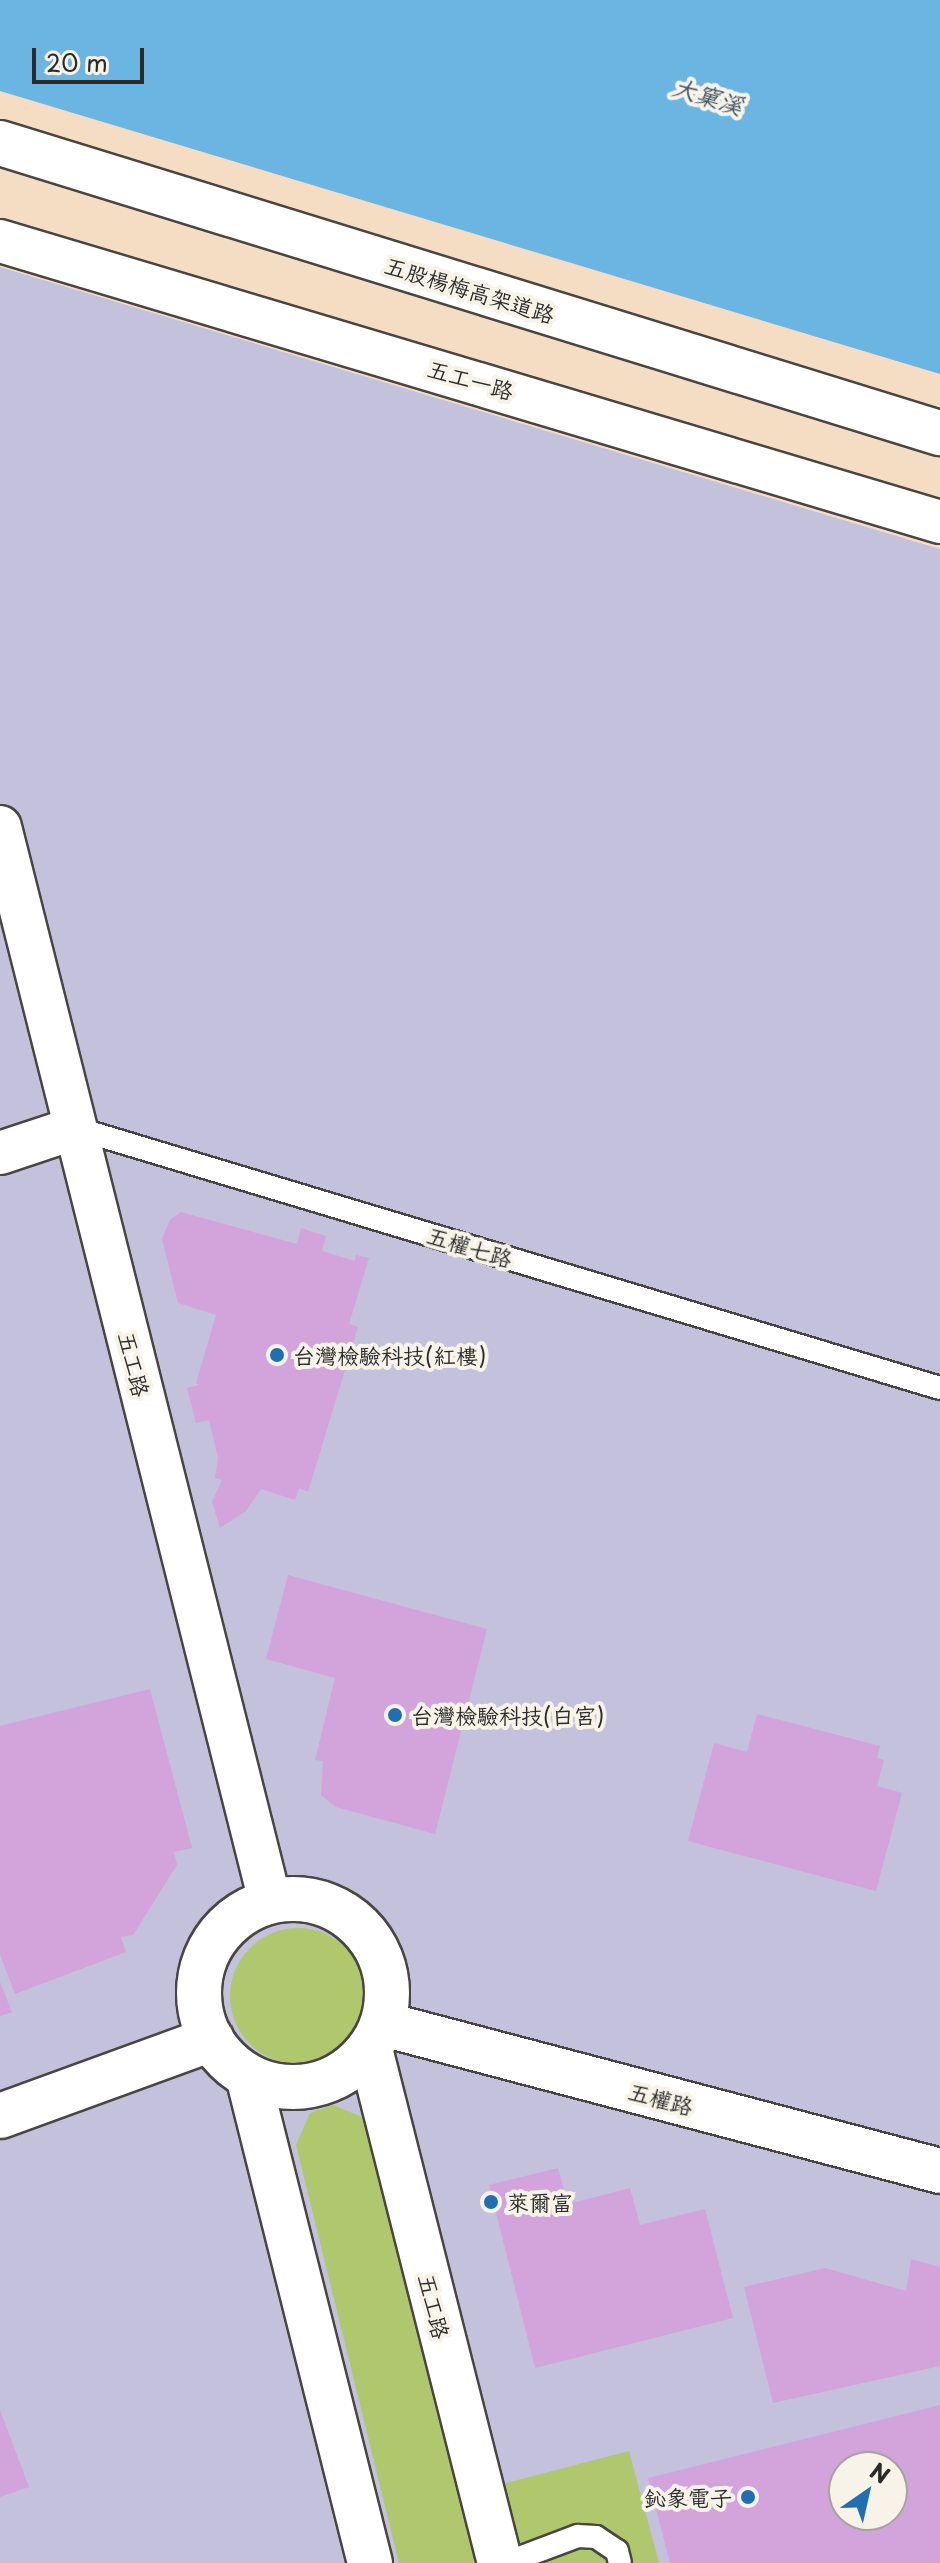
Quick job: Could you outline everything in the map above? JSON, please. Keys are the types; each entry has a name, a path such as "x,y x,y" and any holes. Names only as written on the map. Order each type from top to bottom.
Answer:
{"main road":[{"name":"五股楊梅高架道路","path":"0,143 940,433"},
{"path":"270,1901 320,1902 363,1929 386,1974 376,2037 339,2075 300,2087 273,2085 248,2076 211,2039 198,1992 211,1944 247,1910 270,1901"},
{"name":"五權路","path":"376,2037 940,2171"},
{"name":"五工路","path":"376,2037 500,2563"},
{"path":"0,2116 211,2039"},
{"path":"248,2076 370,2563"}],"street":[{"name":"五工一路","path":"0,241 940,522"},
{"name":"五工路","path":"0,827 270,1901"},
{"path":"0,1153 75,1128"}],"lane":[{"name":"五權七路","path":"75,1128 940,1388"},
{"path":"506,2563 578,2536 596,2537 617,2551 620,2563"}],"shaded area":[{"path":"0,267 940,549 940,2563 0,2563"}],"green space":[{"path":"298,1928 324,1933 346,1948 361,1970 366,1996 361,2022 346,2044 324,2059 298,2064 272,2059 250,2044 235,2022 230,1996 235,1970 250,1948 272,1933"},
{"path":"333,2105 360,2116 368,2126 483,2563 399,2563 296,2145 310,2113"},
{"path":"629,2451 659,2563 515,2563 495,2486"}],"water":[{"name":"大窠溪","path":"0,0 940,0 940,374 0,91"}],"building":[{"name":"台灣檢驗科技(紅樓)","path":"181,1212 297,1244 301,1228 326,1236 322,1251 355,1261 356,1255 369,1258 349,1324 358,1327 308,1492 299,1488 295,1500 261,1489 246,1511 220,1528 212,1502 222,1480 215,1478 218,1458 209,1420 196,1423 187,1388 200,1385 196,1383 216,1315 178,1303 162,1239 170,1220"},
{"name":"台灣檢驗科技(白宮)","path":"288,1575 487,1629 435,1834 336,1807 321,1795 323,1761 315,1760 335,1678 266,1659"},
{"path":"150,1689 192,1848 174,1852 177,1865 133,1935 121,1937 126,1952 15,1994 0,1955 0,1726"},
{"path":"757,1714 880,1746 877,1758 884,1760 877,1786 902,1793 876,1891 688,1841 714,1743 747,1752"},
{"path":"0,1982 12,2012 0,2016"},
{"path":"558,2168 568,2204 630,2188 640,2225 705,2209 733,2318 535,2368 489,2185"},
{"path":"911,2259 940,2267 940,2366 773,2403 744,2287 825,2268 906,2291"},
{"name":"鈊象電子","path":"940,2405 940,2563 670,2563 648,2478"},
{"path":"0,2410 29,2487 0,2497"}],"place":[{"name":"台灣檢驗科技(紅樓)","path":"277,1355"},
{"name":"台灣檢驗科技(白宮)","path":"395,1715"},
{"name":"萊爾富","path":"491,2202"},
{"name":"鈊象電子","path":"748,2497"}]}
